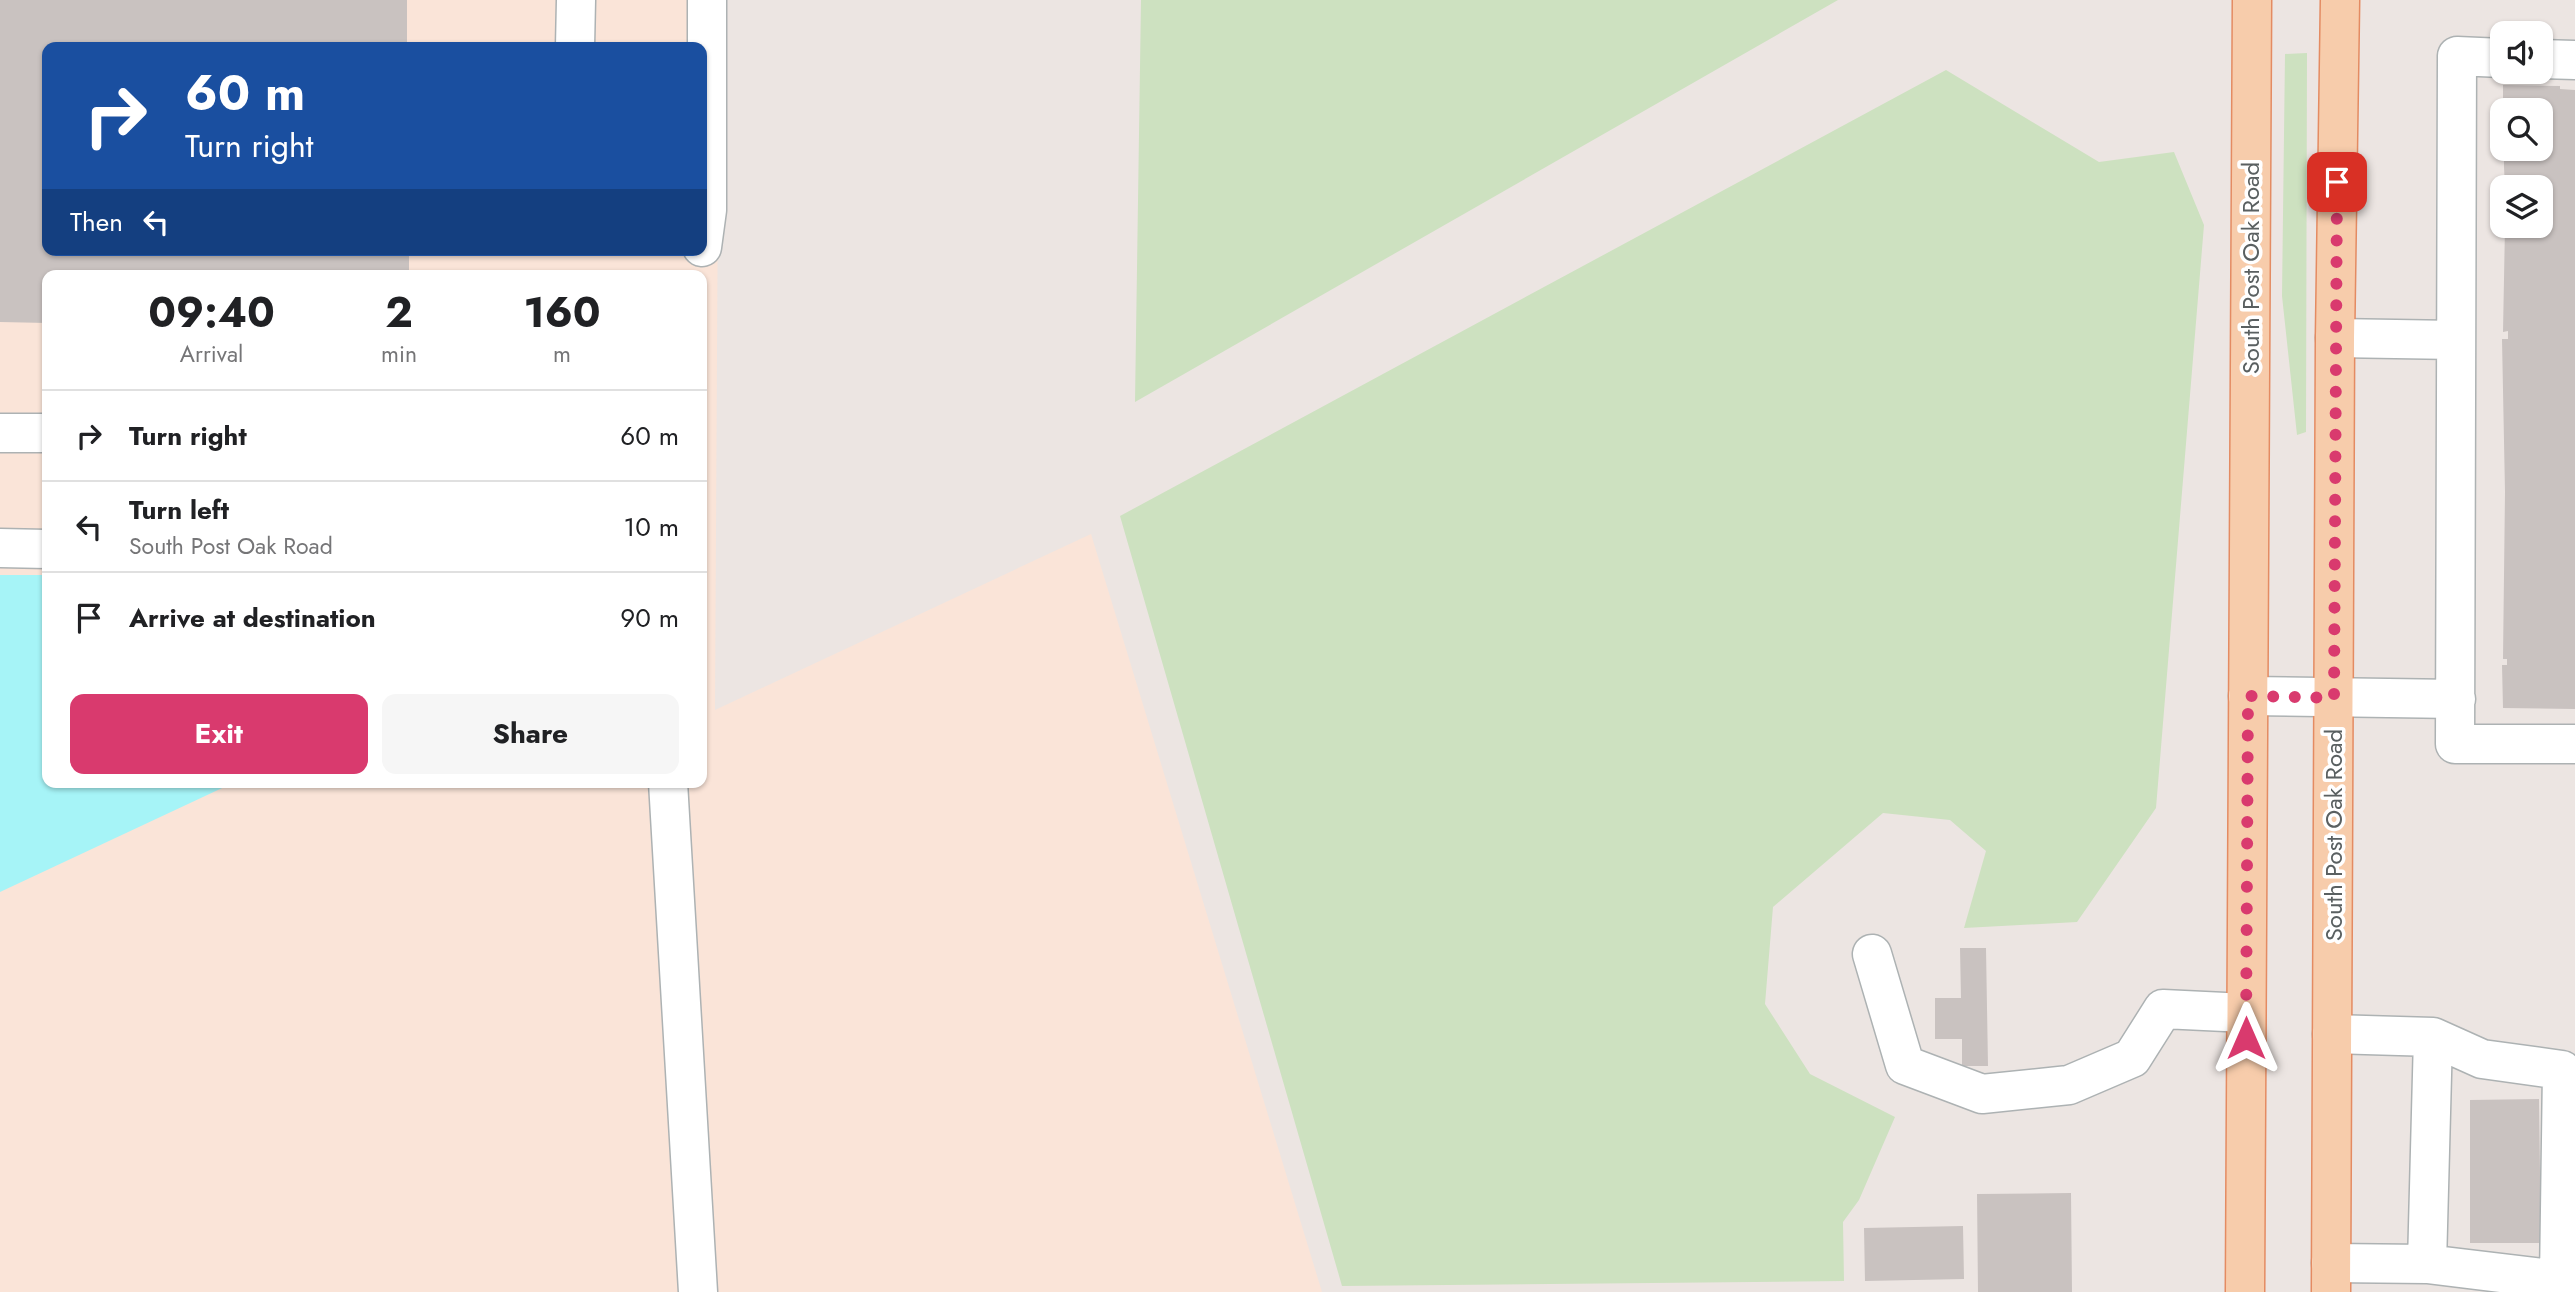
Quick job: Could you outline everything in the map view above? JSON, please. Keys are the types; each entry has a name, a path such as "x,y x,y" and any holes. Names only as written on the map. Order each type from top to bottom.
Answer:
{"main road":[{"name":"South Post Oak Road","path":"2245,1292 2252,0"},
{"name":"South Post Oak Road","path":"2331,1278 2335,338 2340,0"}],"lane":[{"path":"575,42 576,0"},
{"path":"706,42 707,0"},
{"path":"2490,57 2457,56 2455,744 2575,744"},
{"path":"2553,59 2575,60"},
{"path":"2335,338 2456,340"},
{"path":"0,433 42,433"},
{"path":"0,548 42,549"},
{"path":"2248,696 2456,699"},
{"path":"668,788 698,1292"},
{"path":"1872,954 1905,1065 1982,1094 2069,1085 2132,1058 2163,1009 2246,1013"},
{"path":"2331,1278 2427,1264 2567,1281 2562,1070 2482,1059 2432,1037 2332,1034"},
{"path":"2427,1264 2432,1037"}],"shaded area":[{"path":"0,0 719,0 715,710 1091,534 1322,1292 0,1292"}],"green space":[{"path":"1141,0 1838,0 1135,402"},
{"path":"2307,53 2306,432 2297,435 2282,296 2285,54"},
{"path":"1946,70 2099,162 2174,152 2204,225 2156,808 2077,922 1964,928 1986,851 1950,820 1883,813 1773,907 1765,1004 1810,1074 1895,1117 1859,1200 1843,1222 1844,1281 1342,1286 1120,516"}],"water":[{"path":"0,575 42,575 42,788 222,788 0,892"}],"building":[{"path":"0,0 407,0 407,42 42,42 42,256 409,256 409,270 42,270 42,323 0,322"},
{"path":"2503,85 2560,86 2560,89 2575,90 2575,709 2503,708 2502,665 2507,665 2507,659 2503,659 2505,492 2502,339 2508,339 2508,331 2503,332 2505,238 2553,238 2553,175 2505,175 2504,161 2553,161 2553,98 2503,98"},
{"path":"1960,948 1986,948 1988,1066 1962,1066 1962,1039 1935,1039 1935,998 1961,998"},
{"path":"2539,1099 2541,1243 2470,1243 2470,1100"},
{"path":"2071,1193 2072,1292 1978,1292 1977,1194"},
{"path":"1963,1226 1964,1279 1865,1281 1864,1228"}],"route":[{"path":"2246,1038 2248,696 2334,698 2337,182"}]}
